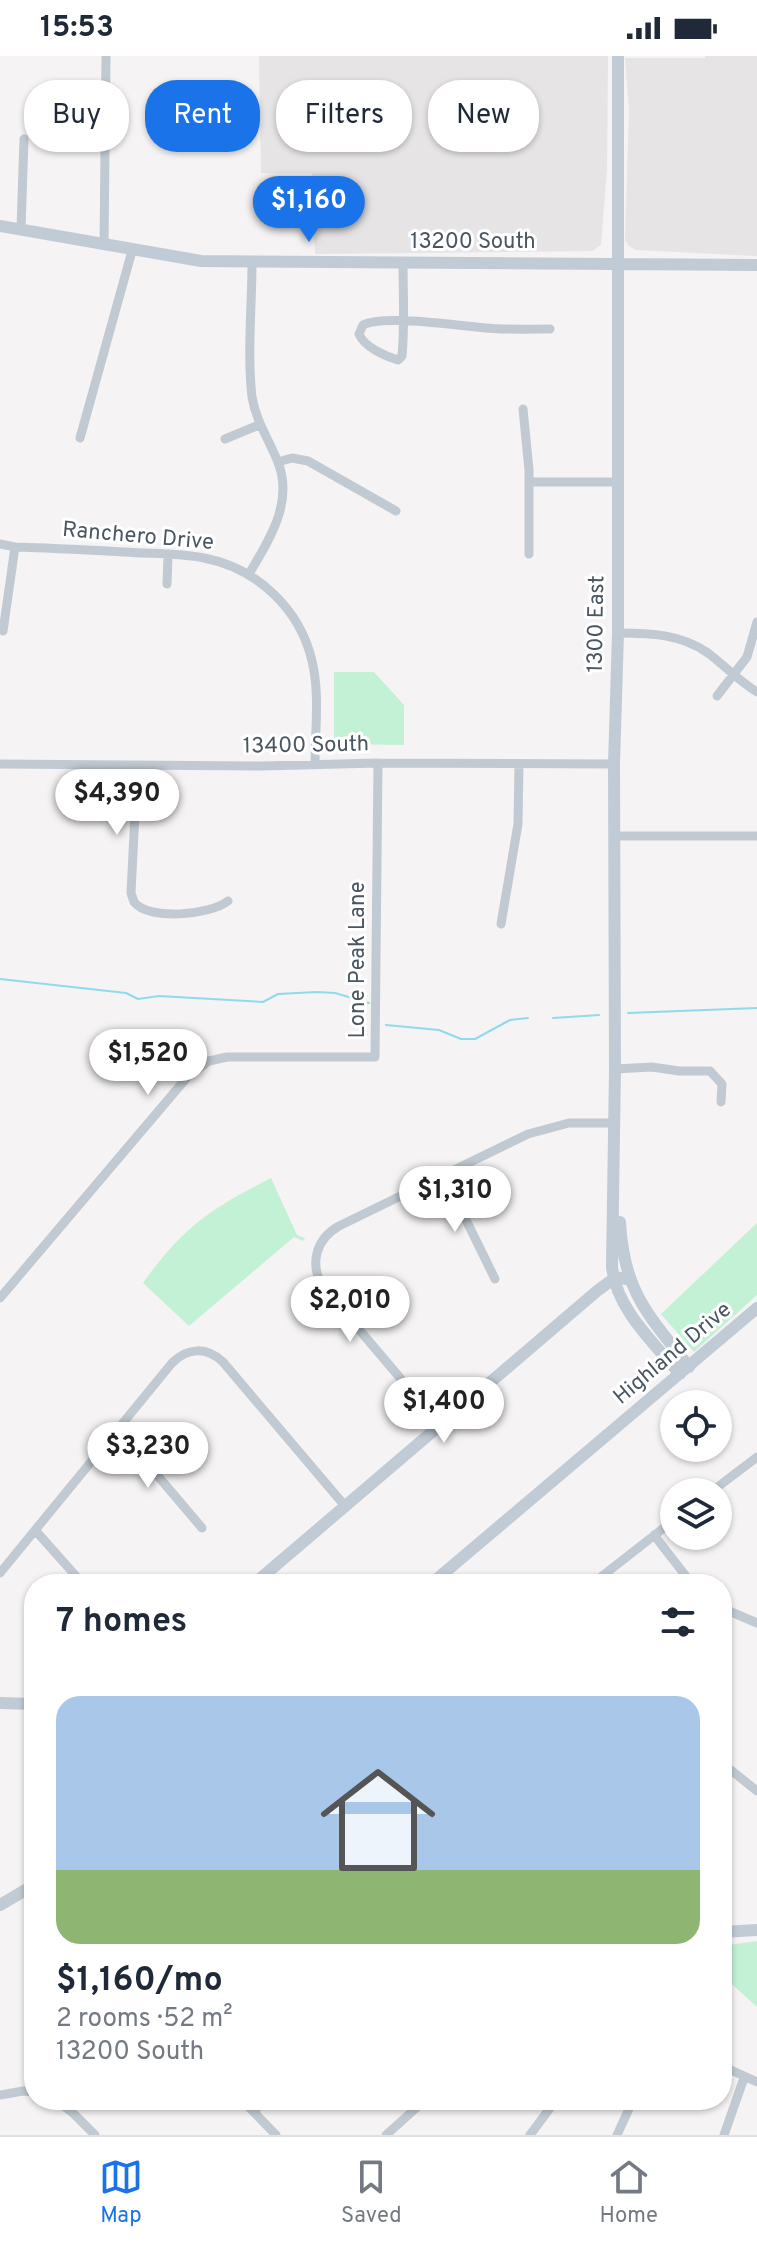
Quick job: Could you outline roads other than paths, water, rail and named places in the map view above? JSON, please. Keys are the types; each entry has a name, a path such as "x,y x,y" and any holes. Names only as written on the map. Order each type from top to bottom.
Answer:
{"main road":[{"name":"1300 East","path":"618,56 614,1279 625,1303 647,1334 688,1371"},
{"name":"13200 South","path":"0,226 201,261 757,265"},
{"name":"1300 East","path":"612,1192 618,1209 622,1252 630,1280 640,1302 688,1371"},
{"path":"266,1574 614,1279 623,1277 630,1280"},
{"name":"Highland Drive","path":"443,1574 617,1428 729,1342 756,1309"},
{"path":"617,1428 664,1374 664,1365 647,1334"},
{"path":"0,1703 24,1704"},
{"path":"0,1905 24,1891"},
{"path":"732,1931 757,1930"}],"street":[{"path":"104,245 106,56"},
{"path":"21,229 24,139"},
{"path":"80,438 132,251"},
{"path":"249,574 272,533 281,509 282,484 278,462 259,425 251,380 252,262"},
{"path":"403,263 403,322 403,347 400,359 387,356 364,342 359,334 368,322 403,322 489,329 550,329"},
{"path":"523,409 530,482 529,554"},
{"path":"225,439 259,425"},
{"path":"278,462 292,458 308,461 396,511"},
{"path":"530,482 618,482"},
{"name":"Ranchero Drive","path":"0,544 206,558 249,574 285,606 307,645 315,674 315,765"},
{"path":"3,631 15,547"},
{"path":"167,584 168,555"},
{"path":"717,696 734,676 750,649 757,622"},
{"path":"618,633 663,635 686,642 707,653 757,692"},
{"name":"Lone Peak Lane","path":"0,1298 4,1285 189,1075 202,1065 227,1057 375,1057 378,763"},
{"name":"13400 South","path":"0,764 614,764"},
{"path":"501,924 517,832 519,764"},
{"path":"152,765 138,797 135,813 131,893 134,902 148,912 204,912 228,901"},
{"path":"614,836 757,836"},
{"path":"615,1069 652,1067 710,1071 722,1084 721,1102"},
{"path":"440,1425 323,1287 317,1274 319,1246 332,1230 538,1130 569,1123 613,1123"},
{"path":"444,1175 495,1279"},
{"path":"0,1573 176,1359 190,1351 207,1352 223,1362 345,1506"},
{"path":"118,1429 202,1528"},
{"path":"729,1478 757,1457"},
{"path":"35,1530 74,1574"},
{"path":"605,1574 660,1530"},
{"path":"654,1535 684,1574"},
{"path":"732,1612 757,1623"},
{"path":"732,1771 757,1791"},
{"path":"732,2071 757,2082"},
{"path":"724,2135 744,2078"},
{"path":"0,2095 24,2091"},
{"path":"69,2110 95,2135"},
{"path":"386,2135 401,2129 417,2110"},
{"path":"530,2135 549,2110"},
{"path":"617,2135 628,2110"},
{"path":"254,2111 276,2135"}],"waterway":[{"path":"0,979 126,993 138,999 159,996 263,1002 278,994 317,992 335,993 369,1003"},
{"path":"628,1013 757,1008"},
{"path":"553,1018 599,1015"},
{"path":"386,1025 439,1030 461,1039 475,1039 510,1020 528,1018"}]}
